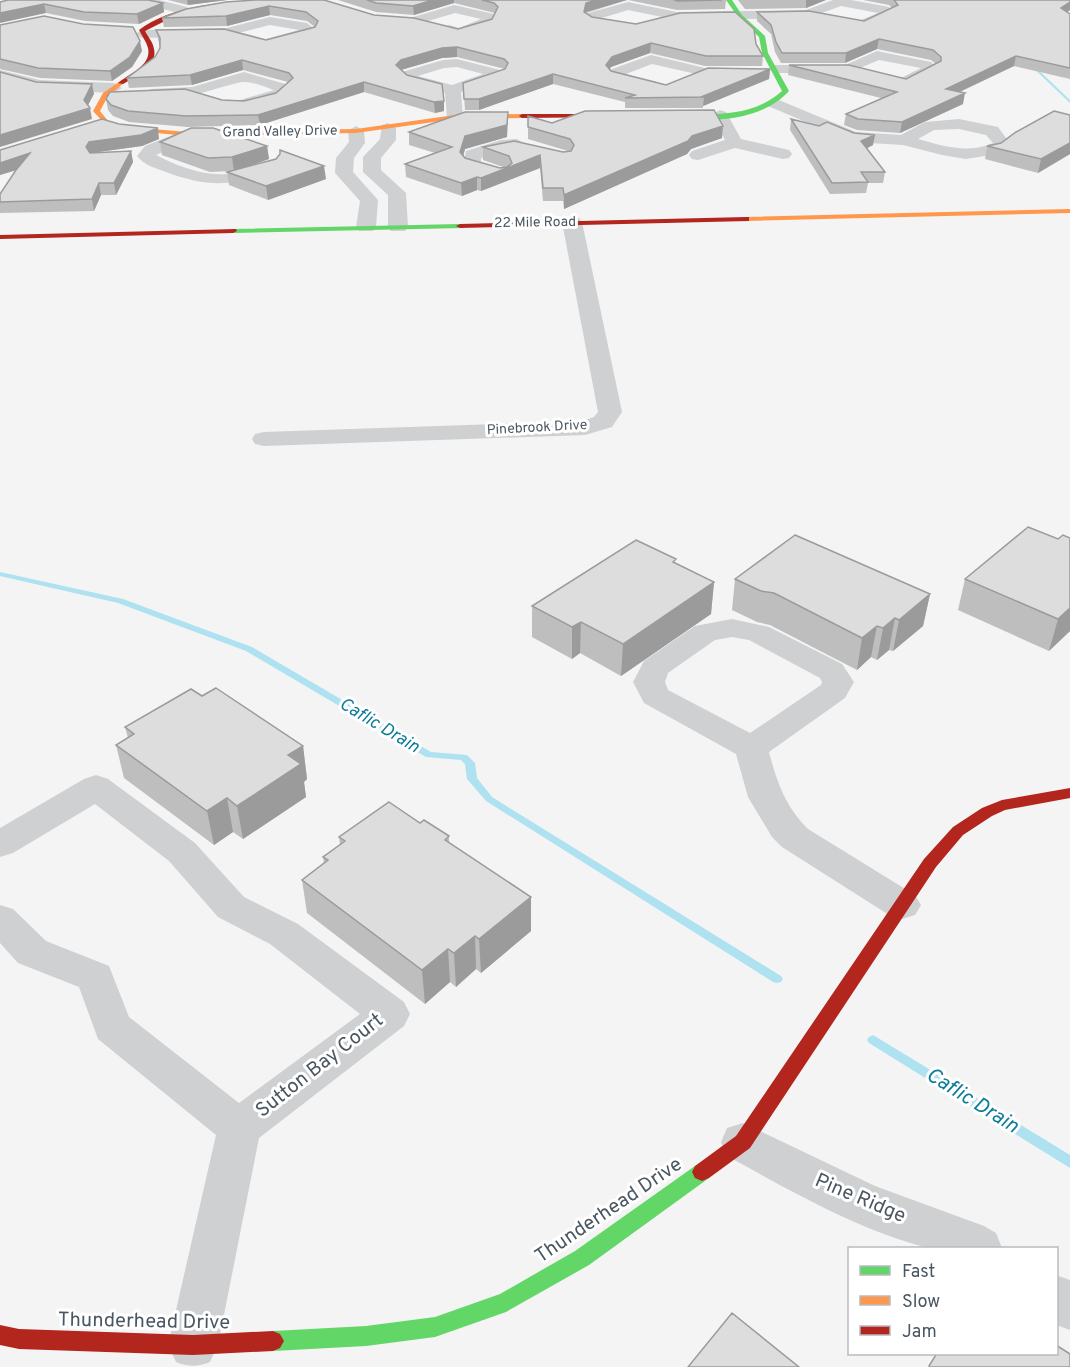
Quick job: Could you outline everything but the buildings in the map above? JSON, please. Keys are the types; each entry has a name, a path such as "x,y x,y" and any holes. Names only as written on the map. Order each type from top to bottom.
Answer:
{"street":[{"path":"73,0 155,3 182,10"},
{"path":"655,116 720,115 750,111 774,103 786,91 765,53 762,36 740,16 729,0"},
{"path":"138,31 154,20 182,10 241,2 316,1"},
{"path":"677,16 652,26 631,28 593,20 594,16 628,6 677,16 808,14"},
{"path":"399,21 415,21"},
{"path":"138,31 227,32"},
{"path":"85,128 106,122 96,111 97,102 150,60 152,51 138,31"},
{"path":"666,88 616,76 616,72 651,59 705,72 848,69 905,82 931,69 926,65 877,55 848,69"},
{"path":"443,63 457,63 499,74 453,90 413,80 407,75 443,63"},
{"path":"685,80 705,72"},
{"path":"0,74 39,85 108,92 194,92 244,77 284,88 278,95 252,103 234,104"},
{"path":"10,93 39,85"},
{"path":"453,90 455,117"},
{"path":"194,92 215,100"},
{"path":"774,103 853,137 904,140 955,154 988,153 1003,145 992,131 959,124 931,125 904,140"},
{"path":"516,144 519,115"},
{"path":"720,115 735,143"},
{"name":"Grand Valley Drive","path":"106,122 139,131 188,134 356,131 455,117 633,116"},
{"path":"372,172 372,157 388,140 388,128"},
{"name":"Grand Valley Drive","path":"344,173 345,158 357,143 356,131"},
{"path":"128,155 147,153 188,134"},
{"path":"698,155 735,143 783,154"},
{"path":"501,174 472,165 472,155 501,144 516,144 535,149"},
{"path":"147,153 146,156 151,160 213,181 236,179 271,166"},
{"path":"344,173 372,172 388,184 396,193 398,227"},
{"path":"344,173 369,200 366,227"},
{"name":"22 Mile Road","path":"0,237 1070,211"},
{"name":"Pinebrook Drive","path":"264,439 585,428 603,422 610,412 572,222"},
{"path":"751,748 834,691 838,682 831,671 758,633 732,627 706,632 656,668 649,682 655,696 751,748 765,801 784,827 795,838 902,905"},
{"name":"Sutton Bay Court","path":"0,844 96,787 182,852 231,907 284,934 390,1014 239,1128 161,1352"},
{"name":"Thunderhead Drive","path":"0,1335 19,1340 161,1352 366,1336 435,1327 506,1302 582,1258 743,1142 930,863 958,831 1002,805 1070,793"},
{"name":"Sutton Bay Court","path":"0,919 32,952 95,977 112,1027 239,1128"},
{"name":"Pine Ridge","path":"743,1142 803,1175 877,1209 963,1238 977,1247"}],"waterway":[{"path":"1030,63 1070,102"},
{"name":"Caflic Drain","path":"0,574 120,601 249,649 429,755 464,757 470,763 472,779 489,799 777,979"},
{"name":"Caflic Drain","path":"873,1040 1070,1162"}],"traffic: fast":[{"path":"671,116 748,113 775,101 786,91 765,53 762,36 740,16 729,0"},
{"path":"233,231 460,226"},
{"path":"273,1341 366,1336 435,1327 506,1302 582,1258 702,1172"}],"traffic: slow":[{"path":"121,83 106,94 96,111 106,122 127,129 188,134 356,131 455,117 522,116"},
{"path":"746,219 1070,211"}],"traffic: jam":[{"path":"121,83 147,64 152,54 142,30 161,20 181,13 222,6 308,0"},
{"path":"522,116 617,116"},
{"path":"460,226 746,219"},
{"path":"0,237 233,231"},
{"path":"702,1172 743,1142 930,863 958,831 1002,805 1070,793"},
{"path":"0,1335 19,1339 193,1345 273,1341"}]}
